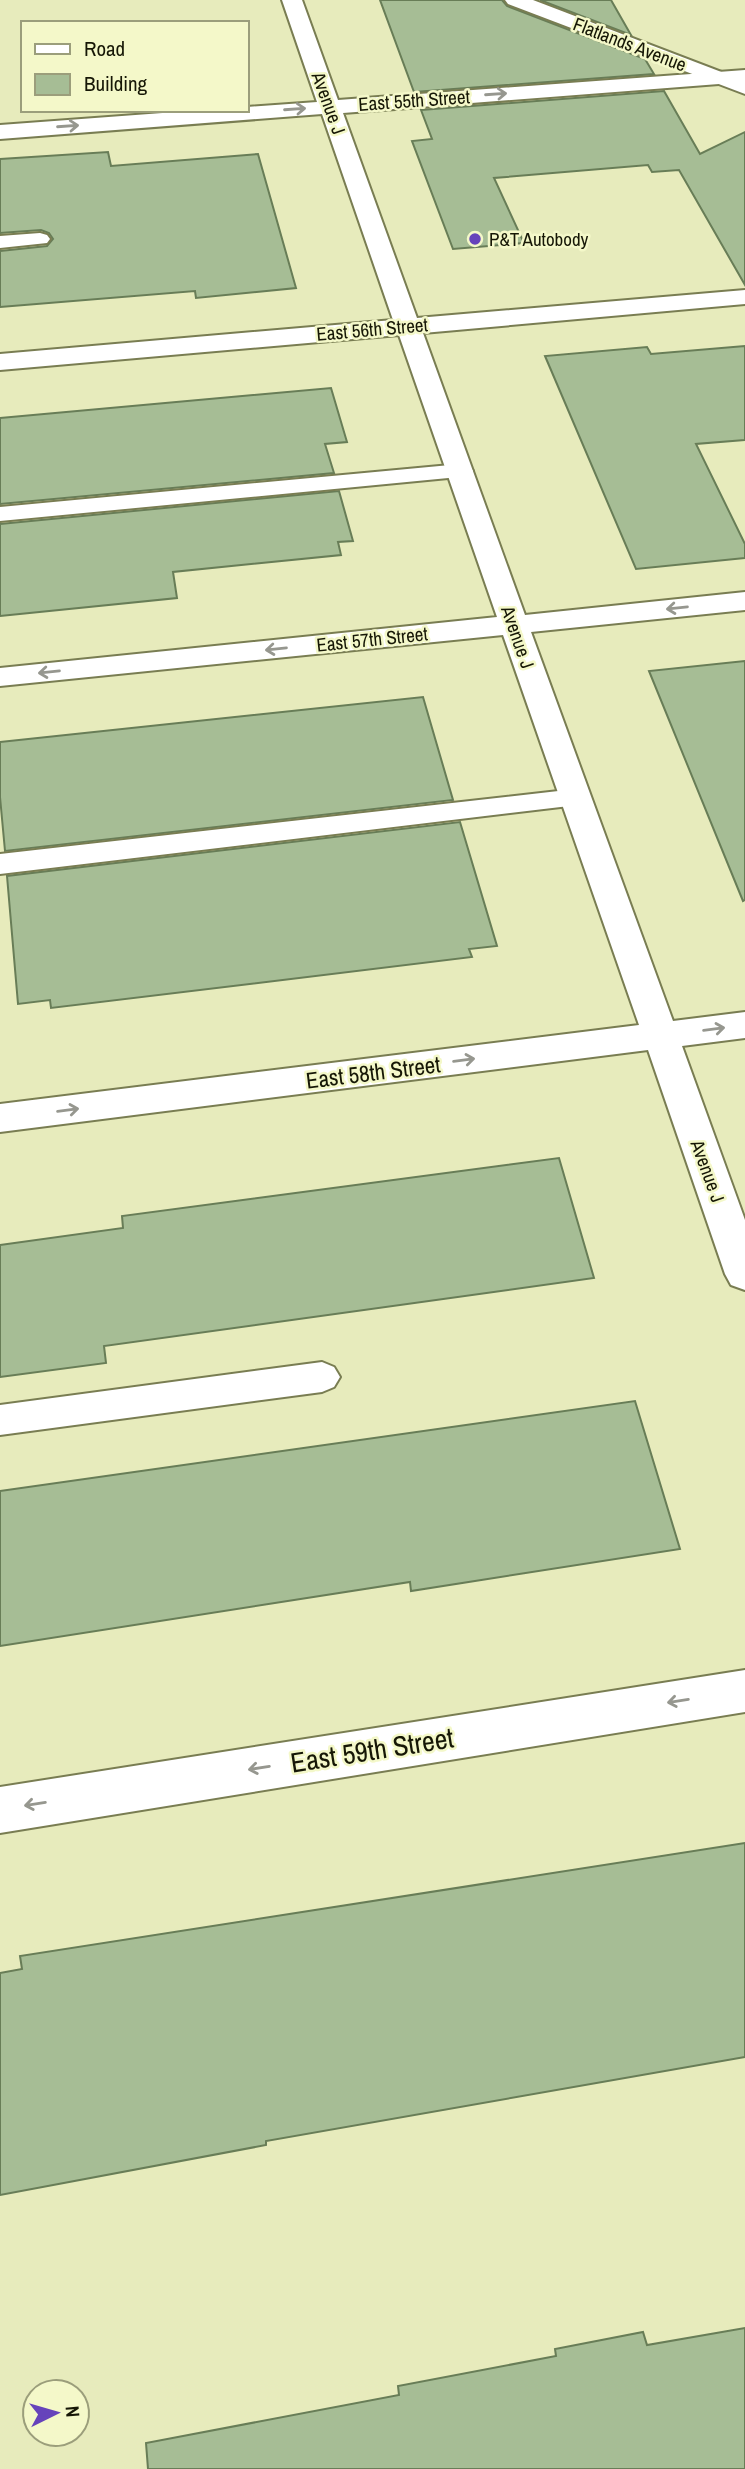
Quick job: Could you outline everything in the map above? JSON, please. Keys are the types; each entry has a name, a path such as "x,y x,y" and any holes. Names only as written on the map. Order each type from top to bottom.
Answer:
{"street":[{"name":"Avenue J","path":"292,0 745,1274"},
{"name":"Flatlands Avenue","path":"515,0 745,88"},
{"name":"East 55th Street","path":"0,132 745,76"},
{"name":"East 56th Street","path":"0,362 745,297"},
{"name":"East 57th Street","path":"0,677 745,601"},
{"name":"East 58th Street","path":"0,1118 745,1025"},
{"name":"East 59th Street","path":"0,1810 745,1690"}],"lane":[{"path":"0,242 40,239"},
{"path":"0,514 461,471"},
{"path":"0,864 576,798"},
{"path":"0,1420 322,1377"}],"building":[{"path":"380,0 502,0 507,6 645,59 654,74 414,92"},
{"path":"540,0 611,0 631,35"},
{"path":"664,91 700,154 745,132 745,285 679,170 652,172 648,165 494,178 524,243 453,249 412,141 432,139 421,110"},
{"path":"108,152 111,166 258,154 296,288 196,298 195,291 0,307 0,251 47,246 53,239 49,233 41,230 0,233 0,159"},
{"path":"745,346 745,440 696,444 745,544 745,558 636,569 545,356 647,347 651,354"},
{"path":"331,388 347,442 325,444 334,473 0,504 0,418"},
{"path":"339,491 353,541 338,542 341,555 173,572 177,598 0,616 0,524"},
{"path":"745,661 745,900 743,901 649,671"},
{"path":"423,697 453,800 5,851 0,797 0,742"},
{"path":"460,822 497,946 469,949 472,957 51,1008 50,1000 18,1004 7,876"},
{"path":"559,1158 594,1278 104,1346 106,1363 0,1377 0,1245 123,1228 122,1216"},
{"path":"635,1401 680,1549 411,1591 410,1582 0,1646 0,1491"},
{"path":"745,1843 745,2057 266,2141 266,2145 0,2195 0,1973 22,1969 20,1956"},
{"path":"745,2328 745,2469 148,2469 146,2443 399,2395 398,2386 556,2356 555,2349 643,2332 647,2345"}],"place":[{"name":"P&T Autobody","path":"475,239"}]}
